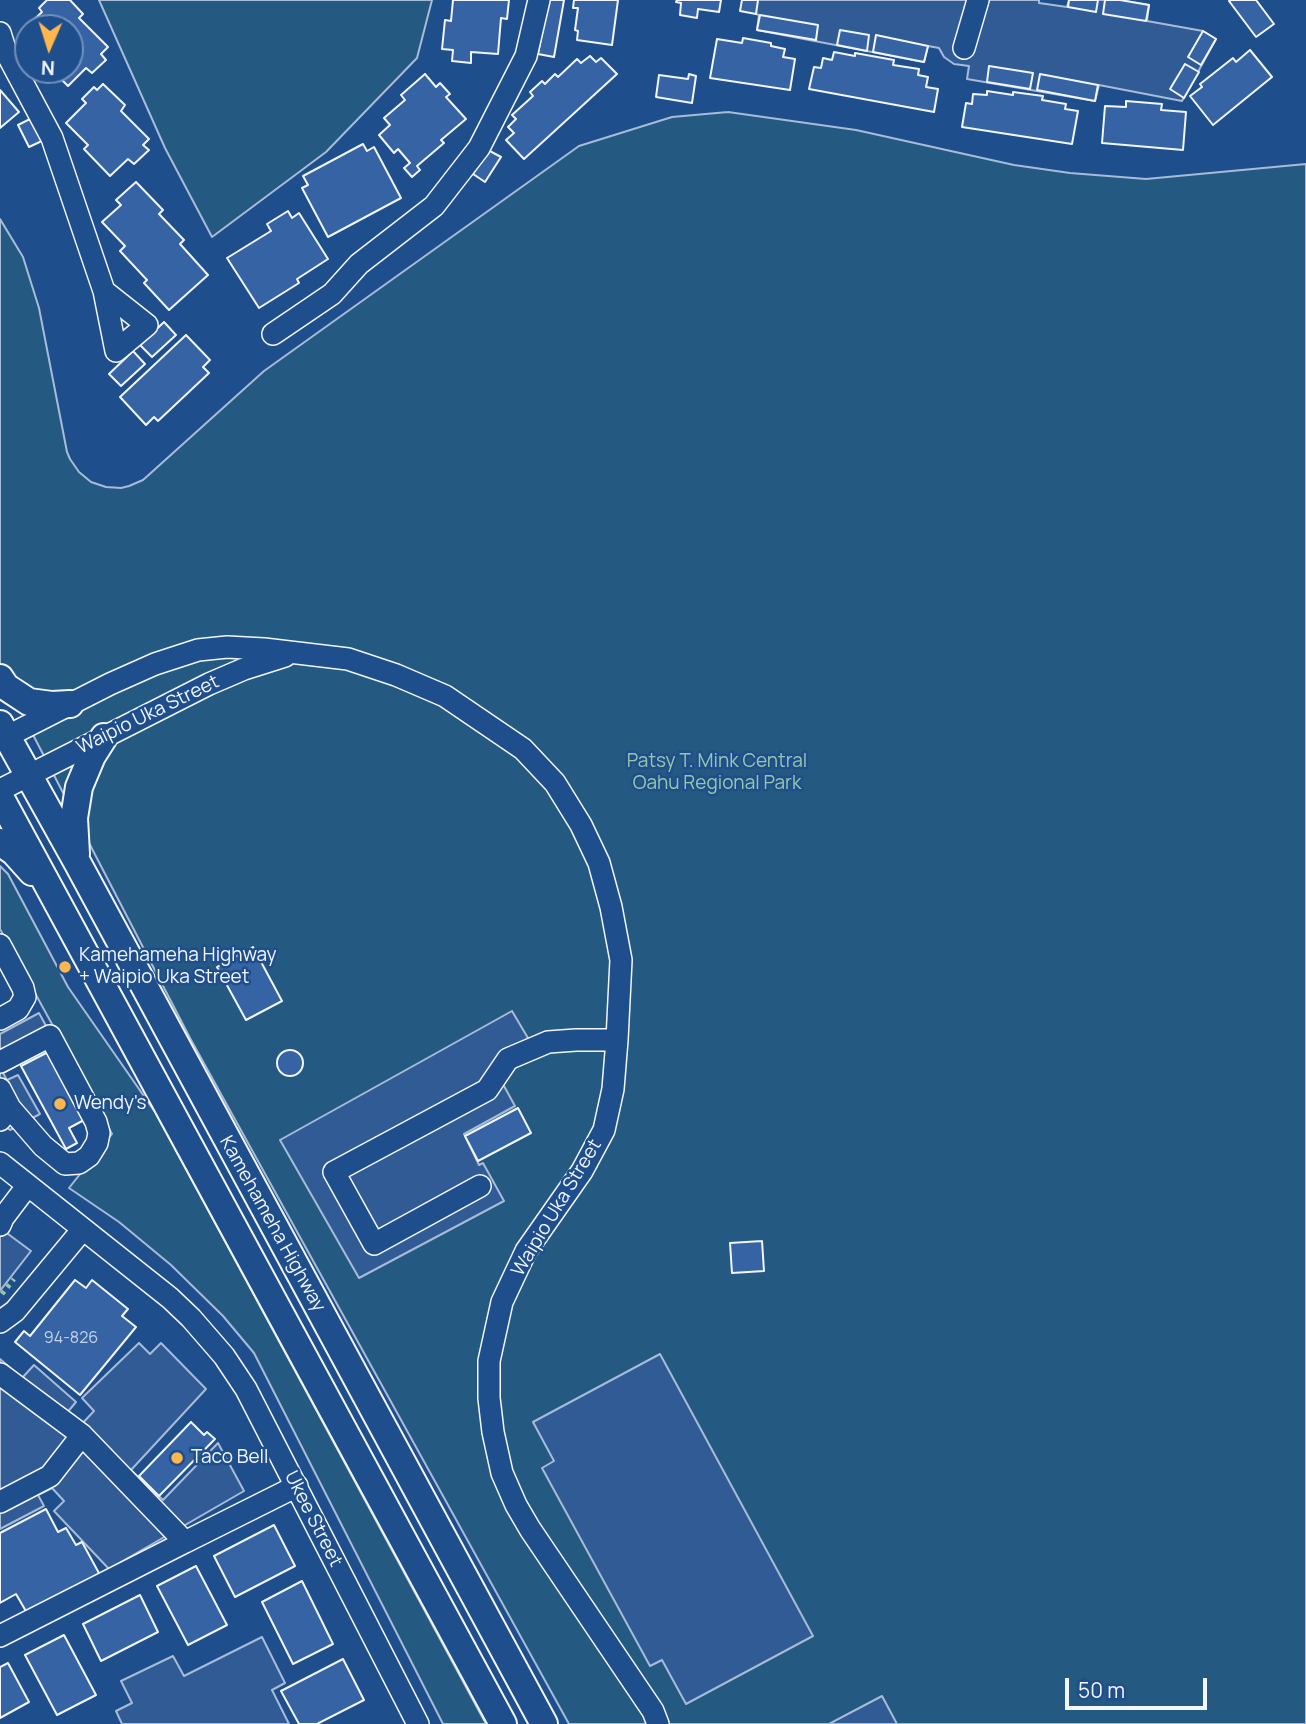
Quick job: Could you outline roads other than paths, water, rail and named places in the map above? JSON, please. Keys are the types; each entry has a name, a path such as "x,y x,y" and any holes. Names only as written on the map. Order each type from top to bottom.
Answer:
{"main road":[{"path":"0,678 6,687 29,702 70,704"},
{"name":"Kamehameha Highway","path":"2,733 77,862 544,1724"},
{"path":"77,862 74,818 76,800 84,773 104,737"},
{"name":"Kamehameha Highway","path":"0,796 503,1724"},
{"path":"0,842 14,852 31,871 67,920"}],"street":[{"path":"272,334 332,294 359,264 434,206 479,148 526,56 539,0"},
{"path":"964,48 978,0"},
{"path":"0,33 6,52 52,138 104,291"},
{"name":"Waipio Uka Street","path":"2,733 155,664 198,650 227,647 300,653 348,659 396,675 445,696 523,749 555,783 581,825 599,863 611,907 621,960 613,1089 604,1130 582,1171 526,1251 502,1302 489,1361 489,1398 502,1473 516,1505 653,1711 658,1724"},
{"name":"Waipio Uka Street","path":"0,790 220,679 279,657 300,653"},
{"path":"0,946 23,988 24,997 18,1009 0,1019"},
{"path":"0,1062 50,1036 96,1122 99,1133 97,1143 89,1156 79,1163 65,1164 3,1106"},
{"path":"480,1186 373,1244 334,1172 486,1090 508,1059 548,1042 617,1040"},
{"name":"Ukee Street","path":"0,1163 170,1298 208,1337 246,1389 418,1724"},
{"path":"0,1225 28,1185"},
{"path":"0,1322 15,1311 83,1229"},
{"path":"0,1374 82,1435 185,1542"},
{"path":"0,1502 50,1476 82,1435"},
{"path":"0,1636 297,1486"}],"place":[{"name":"Kamehameha Highway + Waipio Uka Street","path":"65,967"},
{"name":"Wendy's","path":"60,1104"},
{"name":"Taco Bell","path":"177,1458"}],"park label":[{"name":"Patsy T. Mink Central Oahu Regional Park","path":"717,773"}]}
